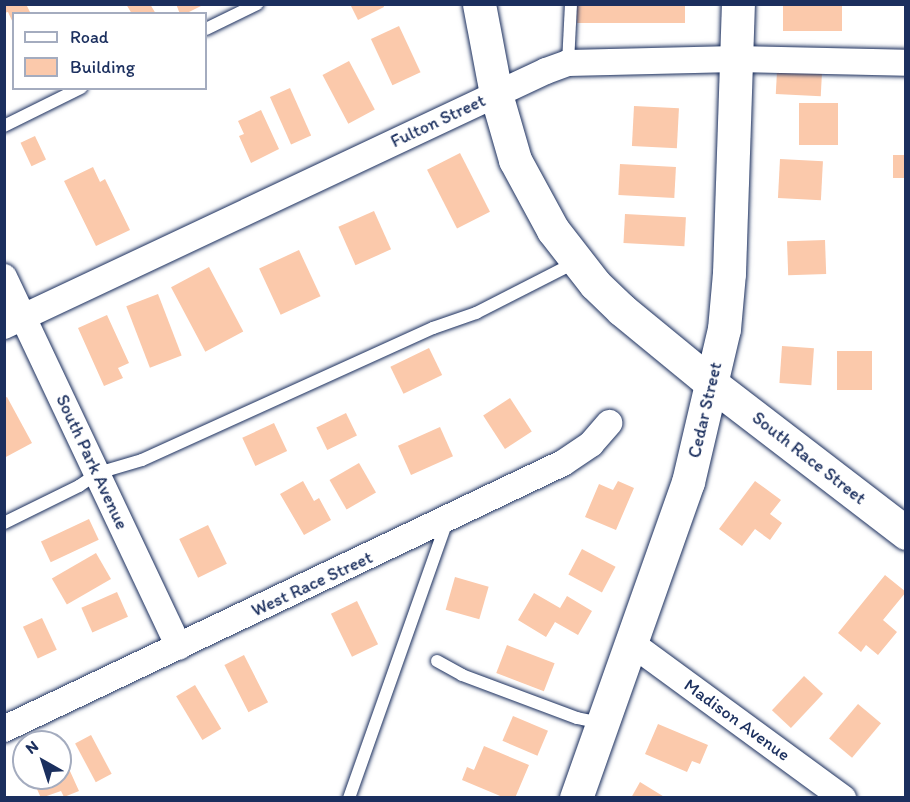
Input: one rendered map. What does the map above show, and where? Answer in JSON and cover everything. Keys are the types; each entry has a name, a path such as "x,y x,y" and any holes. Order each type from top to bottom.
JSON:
{"main road":[{"name":"South Race Street","path":"478,4 496,94 515,160 553,230 595,284 622,310 712,384 906,533"},
{"name":"Cedar Street","path":"576,798 688,482 724,329 729,273 738,4"}],"street":[{"name":"Fulton Street","path":"14,322 496,94 568,63 736,59 906,63"},
{"name":"South Park Avenue","path":"4,277 14,322 98,473 179,647"},
{"name":"West Race Street","path":"4,729 563,463 591,444 609,423"},
{"name":"Madison Avenue","path":"631,643 843,798"}],"lane":[{"path":"207,29 258,4"},
{"path":"568,63 571,4"},
{"path":"4,126 77,90"},
{"path":"4,523 79,486 98,473 142,460 433,328 476,313 577,261"},
{"path":"349,798 448,519"},
{"path":"437,661 462,675 577,718 603,723"}],"building":[{"path":"4,4 26,4 30,12 12,12 12,21 8,12 4,13"},
{"path":"126,4 150,4 155,12 131,12"},
{"path":"176,4 205,4 189,12 179,12"},
{"path":"350,4 383,4 384,7 358,20"},
{"path":"577,4 685,4 685,23 577,23"},
{"path":"783,4 842,4 842,31 783,31"},
{"path":"399,26 421,72 392,85 371,39"},
{"path":"349,61 375,110 348,124 323,75"},
{"path":"777,71 822,73 821,96 776,94"},
{"path":"290,88 311,136 291,144 270,97"},
{"path":"799,103 838,103 838,145 799,145"},
{"path":"634,106 679,108 677,148 632,146"},
{"path":"261,110 279,149 251,163 239,136 244,134 238,121"},
{"path":"35,136 46,160 31,166 20,143"},
{"path":"460,153 490,212 457,229 427,170"},
{"path":"893,155 906,155 906,178 893,178"},
{"path":"780,159 823,161 821,200 778,198"},
{"path":"620,164 676,167 674,198 618,195"},
{"path":"93,167 100,182 105,179 130,230 96,246 64,181"},
{"path":"374,211 391,249 355,265 338,227"},
{"path":"625,214 686,217 684,246 623,243"},
{"path":"825,240 826,274 788,275 787,241"},
{"path":"299,250 321,296 281,315 259,269"},
{"path":"209,267 243,331 205,352 171,287"},
{"path":"158,294 182,356 150,368 126,306"},
{"path":"107,315 129,363 118,368 123,378 104,386 78,328"},
{"path":"782,346 814,348 811,385 779,383"},
{"path":"429,348 442,375 404,394 390,367"},
{"path":"837,351 872,351 872,390 837,390"},
{"path":"7,397 32,443 4,458 4,398"},
{"path":"510,398 532,432 505,449 483,415"},
{"path":"346,413 357,435 327,450 316,427"},
{"path":"274,423 287,451 255,466 242,438"},
{"path":"440,427 453,456 411,475 398,446"},
{"path":"359,463 376,492 347,509 330,480"},
{"path":"303,481 314,501 319,498 331,520 304,535 280,494"},
{"path":"618,481 634,488 616,530 585,517 599,484 613,490"},
{"path":"755,481 781,500 770,514 782,523 770,540 755,529 742,546 719,529"},
{"path":"89,519 99,540 51,562 41,541"},
{"path":"208,525 227,564 198,578 179,539"},
{"path":"582,549 616,567 602,592 568,575"},
{"path":"96,553 111,579 67,604 52,578"},
{"path":"885,575 906,592 883,620 897,632 878,655 866,645 861,652 838,633"},
{"path":"455,577 489,587 479,619 446,610"},
{"path":"117,592 128,617 92,633 81,608"},
{"path":"534,593 560,608 567,596 592,611 578,635 555,622 546,637 518,620"},
{"path":"357,601 378,644 352,657 331,614"},
{"path":"42,618 57,650 38,659 23,627"},
{"path":"507,645 555,663 544,691 496,673"},
{"path":"244,655 268,702 248,712 224,665"},
{"path":"804,676 823,694 791,728 772,710"},
{"path":"195,685 221,729 202,740 176,696"},
{"path":"858,704 881,723 852,758 829,738"},
{"path":"513,716 548,731 537,756 502,741"},
{"path":"658,724 708,745 700,764 692,761 687,772 645,754"},
{"path":"91,735 112,774 96,782 75,743"},
{"path":"484,746 529,765 515,798 505,798 462,780 467,767 474,770"},
{"path":"72,776 79,791 64,797 61,791 41,798 37,790 72,790"},
{"path":"640,782 666,798 631,798"}]}
